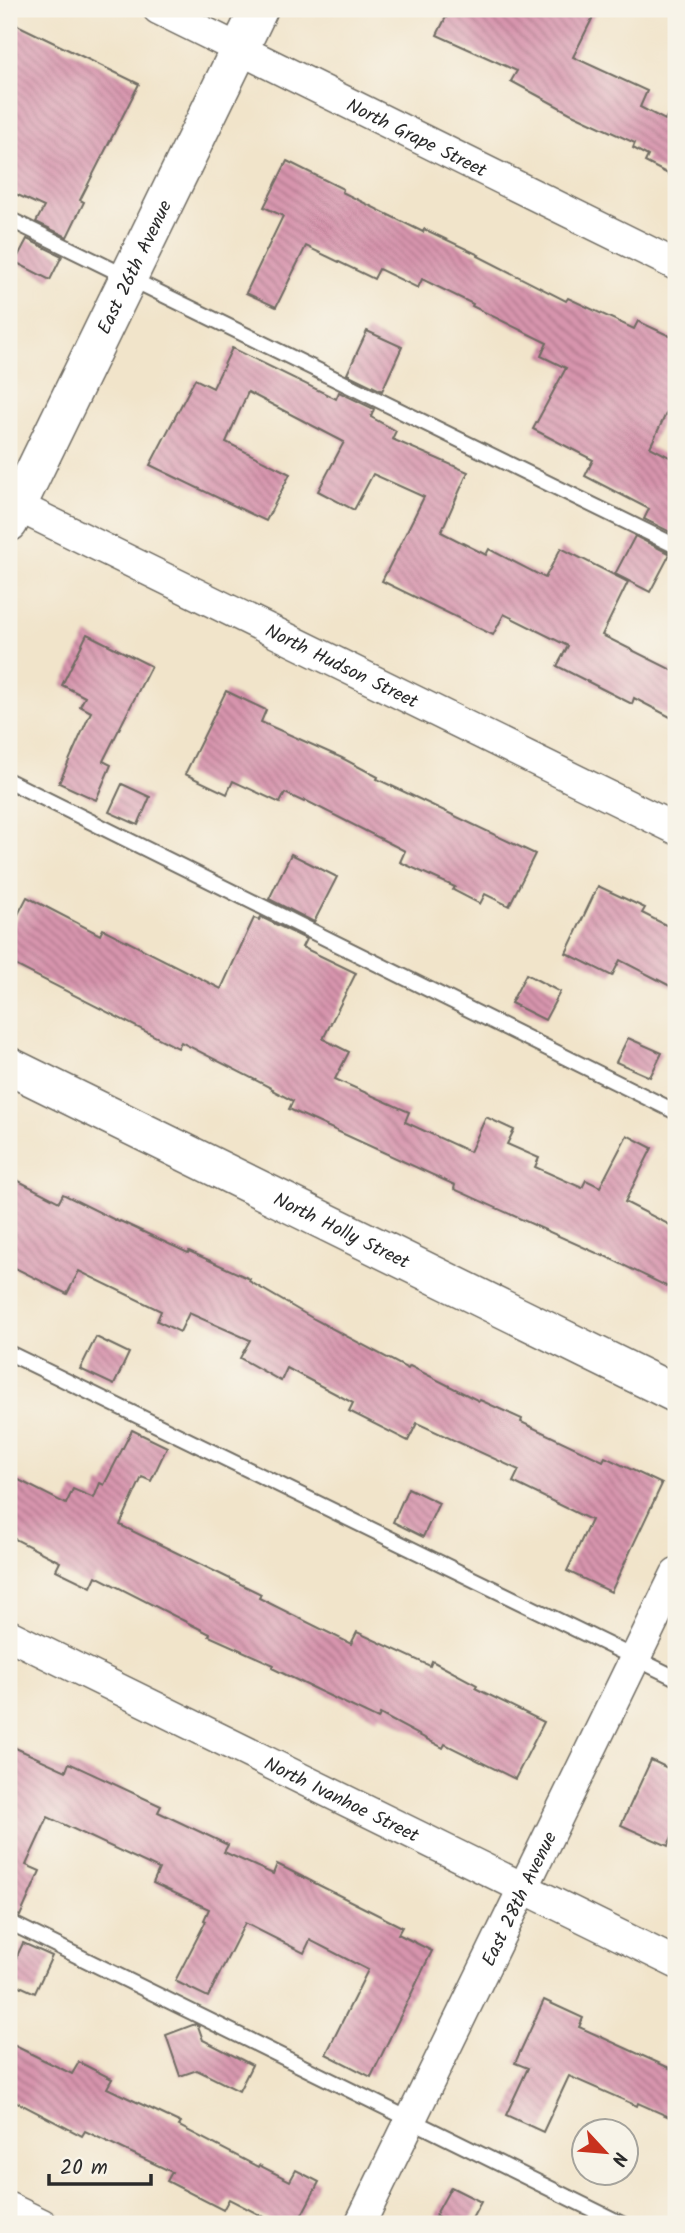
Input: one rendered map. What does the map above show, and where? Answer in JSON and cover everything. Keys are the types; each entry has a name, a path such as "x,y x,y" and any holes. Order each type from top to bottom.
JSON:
{"street":[{"name":"North Grape Street","path":"158,9 676,265"},
{"name":"East 26th Avenue","path":"11,510 259,9"},
{"name":"North Hudson Street","path":"11,510 676,829"},
{"name":"North Holly Street","path":"9,1066 676,1394"},
{"name":"East 28th Avenue","path":"360,2224 676,1574"},
{"name":"North Ivanhoe Street","path":"9,1635 676,1963"},
{"path":"9,2208 42,2224"}],"lane":[{"path":"9,219 676,546"},
{"path":"9,781 676,1112"},
{"path":"9,1353 676,1678"},
{"path":"9,1922 622,2224"}],"building":[{"path":"450,9 597,9 573,57 647,91 640,107 665,120 676,98 676,178 645,162 648,156 633,148 635,143 570,113 511,81 517,71 437,35"},
{"path":"9,21 139,84 80,200 84,202 67,237 36,222 44,207 9,191"},
{"path":"287,161 343,189 342,192 423,232 424,229 479,255 566,301 568,298 634,329 638,321 676,339 676,393 650,447 675,460 676,458 676,535 644,519 649,509 585,476 593,460 533,429 566,368 541,356 547,343 422,279 418,288 379,269 374,279 306,246 276,307 246,293 283,216 264,207"},
{"path":"27,239 62,256 50,280 15,262"},
{"path":"367,331 402,347 382,391 347,374"},
{"path":"232,348 336,399 339,392 374,409 371,417 396,431 392,439 468,472 441,532 486,555 489,549 545,578 561,548 628,582 602,635 676,672 676,720 634,698 632,704 557,666 568,646 504,614 493,635 382,581 424,497 373,474 354,510 318,491 344,442 248,392 226,442 290,474 266,521 150,465 195,379 213,388"},
{"path":"635,536 670,554 650,592 615,574"},
{"path":"87,634 151,666 103,761 111,765 96,800 59,783 91,712 80,706 85,697 62,685"},
{"path":"226,691 266,710 261,722 342,758 378,777 377,779 535,854 509,906 485,894 480,904 453,890 455,887 400,862 405,851 305,800 304,802 285,793 280,803 233,781 227,794 185,774"},
{"path":"122,784 150,797 138,825 109,812"},
{"path":"291,854 337,877 314,922 269,899"},
{"path":"598,886 645,908 642,913 676,930 676,989 620,960 612,976 566,953"},
{"path":"27,897 100,935 103,929 221,989 254,918 259,920 261,917 306,939 302,947 356,973 323,1039 349,1052 335,1079 409,1112 405,1122 470,1152 486,1117 514,1130 507,1144 539,1158 535,1167 582,1188 586,1180 600,1187 627,1135 652,1148 625,1202 676,1228 676,1291 603,1255 454,1189 455,1185 289,1109 293,1101 273,1089 181,1042 178,1048 9,962 9,932"},
{"path":"526,974 560,992 545,1020 511,1003"},
{"path":"628,1038 662,1053 650,1077 616,1062"},
{"path":"9,1176 59,1202 63,1194 119,1222 250,1279 249,1281 314,1319 408,1369 410,1366 603,1461 605,1457 662,1484 611,1592 567,1571 591,1520 513,1482 519,1470 417,1423 408,1441 349,1411 353,1403 287,1368 281,1381 240,1358 250,1340 189,1313 180,1332 157,1321 161,1311 79,1271 67,1294 9,1265"},
{"path":"96,1337 129,1353 114,1385 80,1369"},
{"path":"132,1430 167,1447 151,1481 142,1477 120,1525 261,1594 259,1598 351,1644 357,1632 430,1666 432,1661 477,1685 475,1688 544,1722 515,1779 445,1744 443,1748 380,1714 378,1719 311,1687 272,1668 274,1665 209,1636 210,1634 96,1576 91,1587 56,1570 60,1562 9,1536 9,1475 66,1504 73,1489 94,1498 100,1483 104,1485"},
{"path":"408,1488 439,1503 423,1537 393,1522"},
{"path":"9,1745 66,1771 69,1763 161,1806 158,1812 228,1845 224,1852 273,1874 277,1864 402,1927 398,1934 432,1951 371,2077 326,2054 368,1970 310,1940 304,1953 245,1923 208,1997 175,1981 206,1921 204,1920 209,1909 153,1883 159,1869 48,1817 26,1865 40,1871 20,1916 9,1912"},
{"path":"651,1760 676,1772 676,1827 668,1846 621,1825"},
{"path":"23,1943 52,1956 35,1993 9,1981 9,1973"},
{"path":"544,2000 583,2018 579,2027 676,2071 676,2120 569,2076 543,2132 506,2115 528,2068 515,2063"},
{"path":"195,2024 203,2040 252,2065 239,2091 197,2070 180,2076 166,2035"},
{"path":"9,2043 72,2074 79,2062 112,2079 107,2088 181,2123 179,2126 258,2167 259,2165 290,2181 296,2170 319,2182 297,2224 277,2224 229,2199 223,2210 167,2181 172,2172 85,2131 82,2136 9,2098"},
{"path":"451,2187 481,2202 469,2224 450,2224 435,2216"}]}
